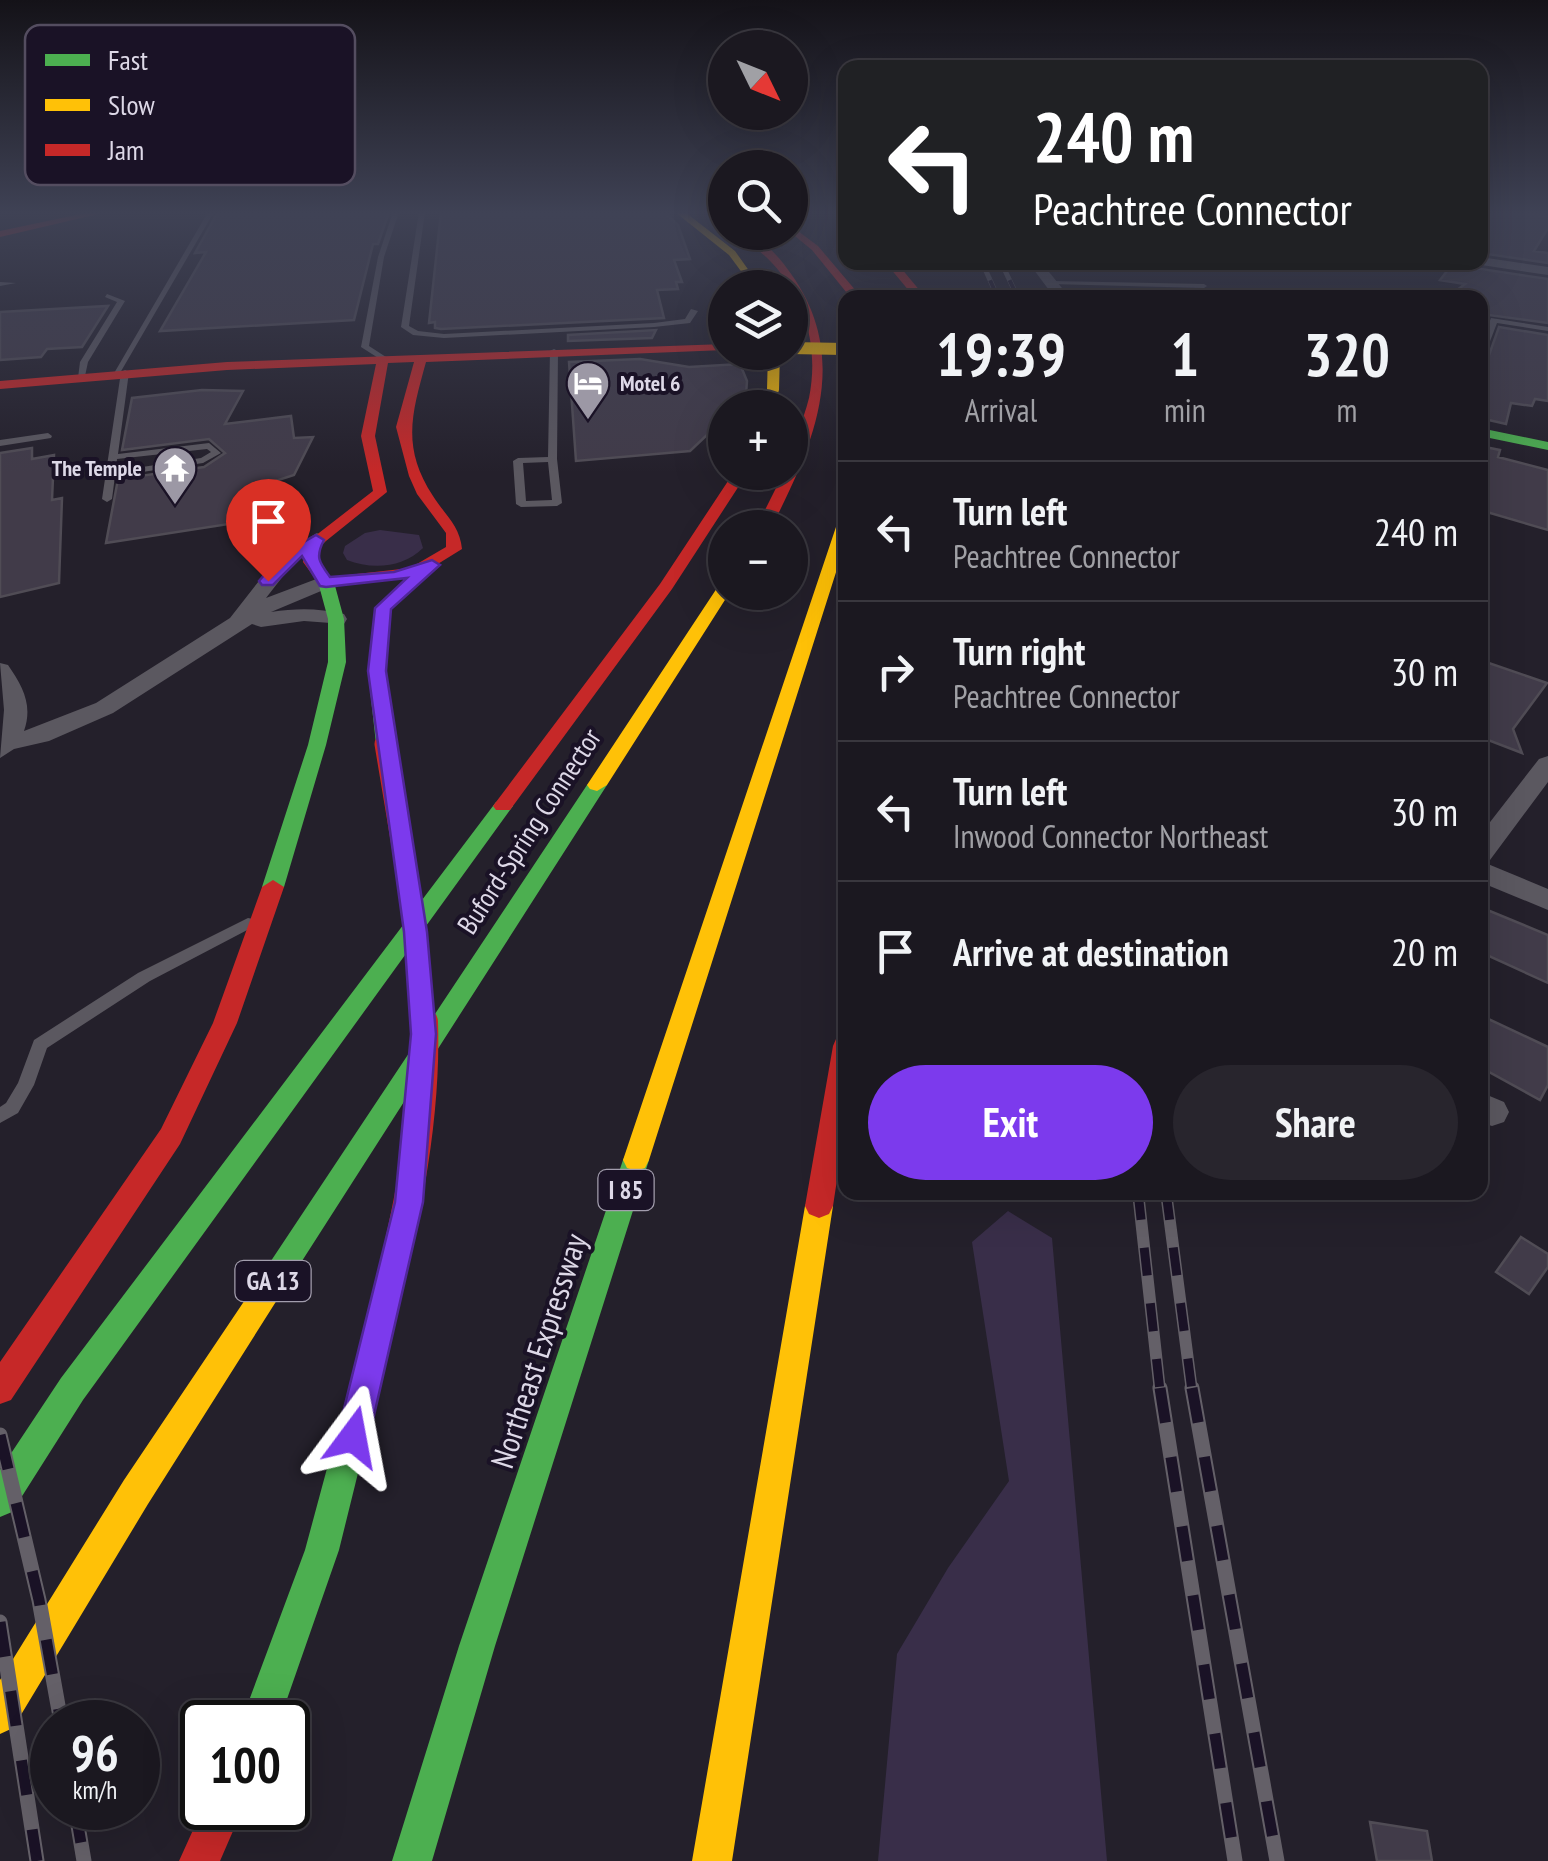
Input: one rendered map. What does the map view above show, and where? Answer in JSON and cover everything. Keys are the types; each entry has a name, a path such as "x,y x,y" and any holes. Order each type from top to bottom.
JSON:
{"main road":[{"path":"772,510 808,441 819,393 815,324 802,299"},
{"path":"0,385 121,372 420,358 560,343 624,355 708,348"},
{"path":"808,348 838,349"},
{"path":"270,1700 338,1502 409,1202 424,1034 416,932 377,671 383,608 454,549 456,540 424,494 402,427 420,358"},
{"path":"0,1389 171,1136 225,1023 265,914 337,662 336,620 326,582 310,562 309,554 323,536 380,492 368,436 383,359"},
{"path":"1488,434 1548,446"},
{"name":"Buford-Spring Connector","path":"0,1500 72,1389 666,586 729,490"},
{"path":"323,536 379,518"},
{"path":"416,518 448,526"},
{"name":"Northeast Expressway","path":"412,1861 476,1646 838,542"},
{"path":"326,582 396,577 432,565"},
{"name":"Buford-Spring Connector","path":"0,1715 136,1492 711,610"},
{"path":"712,1861 838,1089"},
{"path":"199,1861 212,1830"}],"street":[{"path":"214,642 287,558 323,536"},
{"path":"3,747 37,738 139,688 272,604 326,582"},
{"path":"214,642 272,616 304,614 336,620"},
{"path":"0,670 15,689 18,715 3,747"},
{"path":"1488,843 1548,764"},
{"path":"1488,874 1548,900"}],"lane":[{"path":"81,376 84,362 122,301 116,299"},
{"path":"106,499 121,372 162,299"},
{"path":"374,299 365,347 383,359"},
{"path":"409,299 405,326 416,333 560,343 687,322 694,311"},
{"path":"1488,336 1494,320 1548,329"},
{"path":"552,458 518,461 521,504 557,502 552,458 560,343"},
{"path":"0,443 48,436"},
{"path":"111,474 203,460 217,453 209,446 113,457"},
{"path":"0,1116 12,1108 26,1085 40,1044 144,976 265,914"}],"shaded area":[{"path":"380,530 419,535 423,548 406,560 387,565 347,560 345,546 365,533"},
{"path":"1008,1211 1052,1238 1107,1861 878,1861 897,1654 948,1568 1009,1481 972,1242"}],"building":[{"path":"179,299 359,299 354,320 160,331"},
{"path":"432,299 659,299 664,318 441,329 435,328 435,322 429,323"},
{"path":"1488,299 1548,299 1548,323 1489,315"},
{"path":"108,306 82,347 47,349 41,357 0,360 0,312"},
{"path":"1499,327 1548,335 1548,401 1535,399 1532,406 1511,403 1506,424 1488,420 1488,358"},
{"path":"656,330 652,338 568,341 568,335"},
{"path":"640,359 689,367 708,366 708,370 742,370 746,390 708,390 708,434 690,451 576,461 569,362"},
{"path":"202,390 243,391 225,424 291,416 294,438 313,437 294,475 269,483 274,505 253,508 255,520 106,543 118,479 204,467 225,453 209,439 122,450 132,398"},
{"path":"32,448 32,459 54,455 52,500 62,498 59,583 0,597 0,453"},
{"path":"1488,448 1500,450 1498,457 1548,470 1548,530 1488,512"},
{"path":"1488,663 1547,683 1513,729 1522,753 1488,740"},
{"path":"1488,910 1548,935 1548,983 1488,956"},
{"path":"1488,1019 1548,1047 1548,1085 1540,1100 1488,1071"},
{"path":"1521,1237 1548,1254 1548,1267 1529,1294 1496,1272"},
{"path":"1370,1822 1427,1831 1432,1861 1377,1861"}],"railway":[{"path":"1139,1200 1160,1391"},
{"path":"1167,1200 1192,1391"},
{"path":"1160,1388 1235,1861"},
{"path":"1192,1388 1277,1861"},
{"path":"0,1435 39,1600 57,1700"},
{"path":"0,1622 37,1861"},
{"path":"79,1830 84,1861"}],"traffic: fast":[{"path":"1488,434 1548,446"},
{"path":"385,744 377,671 383,608 432,565"},
{"path":"273,887 317,745 337,662 336,619 326,582"},
{"path":"267,1291 597,785"},
{"path":"0,1500 72,1389 503,806"},
{"path":"412,1861 477,1646 636,1160"},
{"path":"268,1700 322,1550 368,1372"}],"traffic: slow":[{"path":"808,348 838,349"},
{"path":"773,390 774,370"},
{"path":"636,1160 838,542"},
{"path":"597,785 711,610"},
{"path":"712,1861 819,1206"},
{"path":"0,1715 136,1492 267,1291"}],"traffic: jam":[{"path":"773,510 808,429 816,394 818,359 814,325 803,299"},
{"path":"0,385 227,366 708,348"},
{"path":"383,359 368,436 380,492 314,543 311,562 326,582 414,572 454,549 453,533 424,494 416,476 402,427 421,357"},
{"path":"503,806 666,586 729,490"},
{"path":"368,1372 414,1161 423,1075 420,959 385,744"},
{"path":"0,1389 171,1136 225,1023 273,887"},
{"path":"819,1206 838,1089"},
{"path":"199,1861 213,1830"}],"place":[{"name":"Motel 6","path":"588,421"},
{"name":"The Temple","path":"175,506"}],"route":[{"path":"268,581 287,558 316,540 309,554 310,562 326,582 396,577 432,565 383,608 377,671 416,932 424,1034 409,1202 353,1437"}]}
